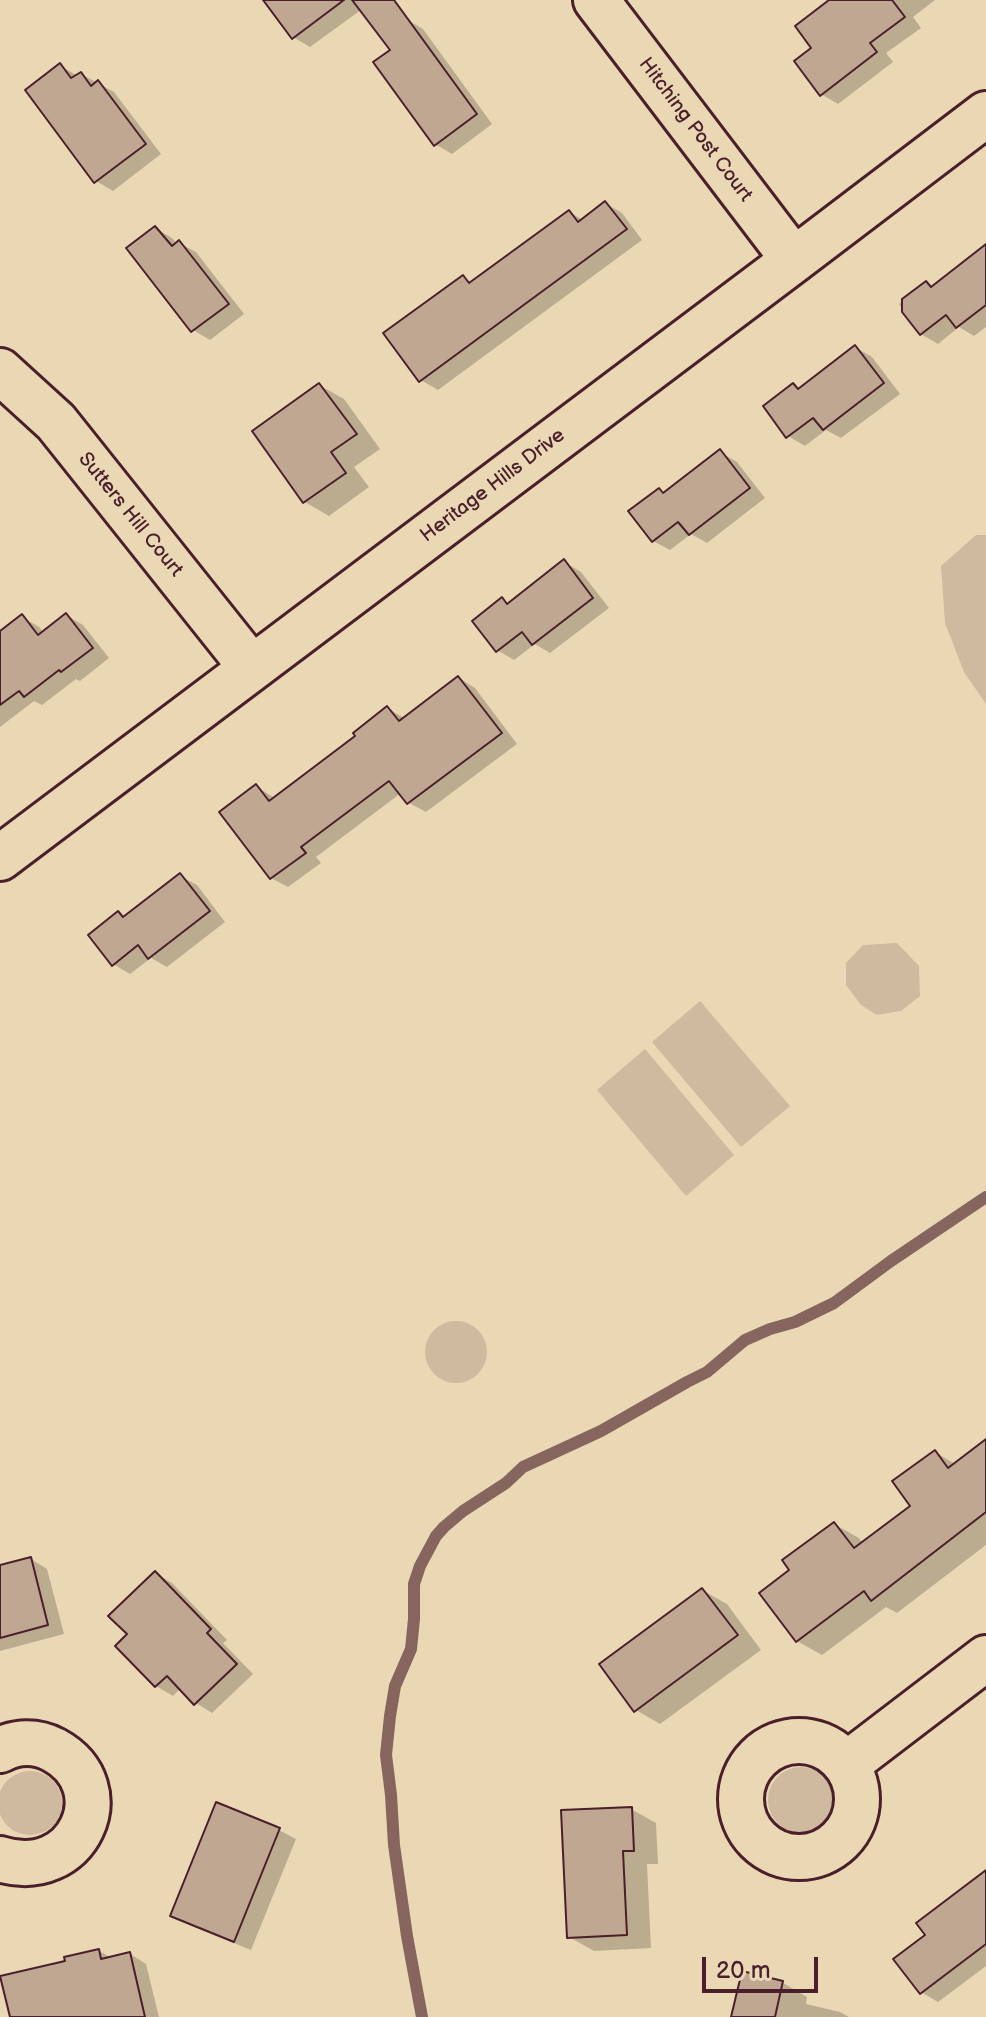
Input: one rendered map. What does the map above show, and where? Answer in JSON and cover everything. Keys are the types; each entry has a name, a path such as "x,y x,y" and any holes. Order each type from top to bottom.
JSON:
{"street":[{"name":"Hitching Post Court","path":"596,0 794,260"},
{"name":"Heritage Hills Drive","path":"0,858 986,114"},
{"name":"Sutters Hill Court","path":"0,371 56,422 252,668"},
{"path":"846,1765 986,1658"},
{"path":"0,1750 8,1745 27,1742 46,1746 63,1755 77,1769 85,1786 87,1805 84,1824 74,1841 60,1854 42,1862 21,1864 0,1859"}],"shaded area":[{"path":"976,535 986,535 986,704 964,672 945,623 941,566"},
{"path":"897,943 919,966 920,996 901,1011 877,1015 861,1005 846,985 846,963 863,945"},
{"path":"700,1001 790,1106 741,1147 652,1042"},
{"path":"645,1049 734,1155 686,1196 597,1090"},
{"path":"450,1321 462,1321 478,1330 485,1340 485,1364 478,1374 462,1383 450,1383 430,1369 425,1358 425,1346 439,1326"},
{"path":"801,1767 824,1777 834,1800 824,1823 801,1833 778,1823 768,1800 778,1777"},
{"path":"24,1771 36,1771 53,1780 60,1791 60,1815 53,1826 36,1835 24,1835 12,1830 3,1821 -2,1809 -2,1797 3,1785 12,1776"}],"building":[{"path":"263,0 344,0 292,39"},
{"path":"352,0 394,0 477,114 434,146 373,62 390,50"},
{"path":"829,0 892,0 905,17 870,43 877,52 820,96 794,61 811,48 795,26"},
{"path":"60,63 71,78 81,72 91,86 98,80 146,144 94,183 25,90"},
{"path":"605,201 627,229 419,382 383,333 463,275 469,283 569,210 578,222"},
{"path":"155,226 172,246 179,240 229,304 191,332 126,248"},
{"path":"986,244 986,305 956,328 946,315 920,335 902,312 902,299 926,281 931,287"},
{"path":"855,345 884,383 823,430 813,418 786,438 763,406 793,383 798,389"},
{"path":"319,383 357,434 331,452 346,473 303,503 252,431"},
{"path":"720,449 750,488 689,535 678,522 652,542 628,511 659,488 663,493"},
{"path":"564,559 593,598 532,645 522,632 496,652 472,621 502,597 507,604"},
{"path":"66,613 93,648 24,697 19,691 0,705 0,631 22,614 38,635"},
{"path":"458,676 502,733 407,804 389,781 301,847 306,853 270,879 219,812 256,784 269,801 355,736 353,733 387,706 399,721"},
{"path":"180,873 210,911 148,959 138,945 112,966 88,935 118,911 123,917"},
{"path":"986,1439 986,1512 871,1601 864,1591 796,1642 759,1593 789,1570 782,1560 834,1522 854,1548 910,1506 892,1481 935,1450 948,1468"},
{"path":"31,1557 48,1625 0,1638 0,1565"},
{"path":"155,1571 211,1629 207,1633 237,1664 194,1705 167,1676 155,1687 115,1646 127,1634 108,1616"},
{"path":"702,1588 738,1635 634,1712 599,1664"},
{"path":"216,1802 280,1828 234,1942 170,1916"},
{"path":"632,1807 634,1851 623,1851 627,1935 567,1938 561,1810"},
{"path":"986,1870 986,1944 920,1994 893,1959 925,1935 916,1923"},
{"path":"99,1949 101,1959 130,1952 145,2017 10,2017 0,1976 65,1961 64,1957"},
{"path":"742,1971 783,1981 775,2017 731,2017"}],"waterway":[{"path":"422,2017 394,1845 386,1755 395,1686 411,1649 414,1584 436,1536 463,1511 506,1483 523,1467 601,1431 707,1372 745,1340 795,1322 834,1303 986,1197"}]}
